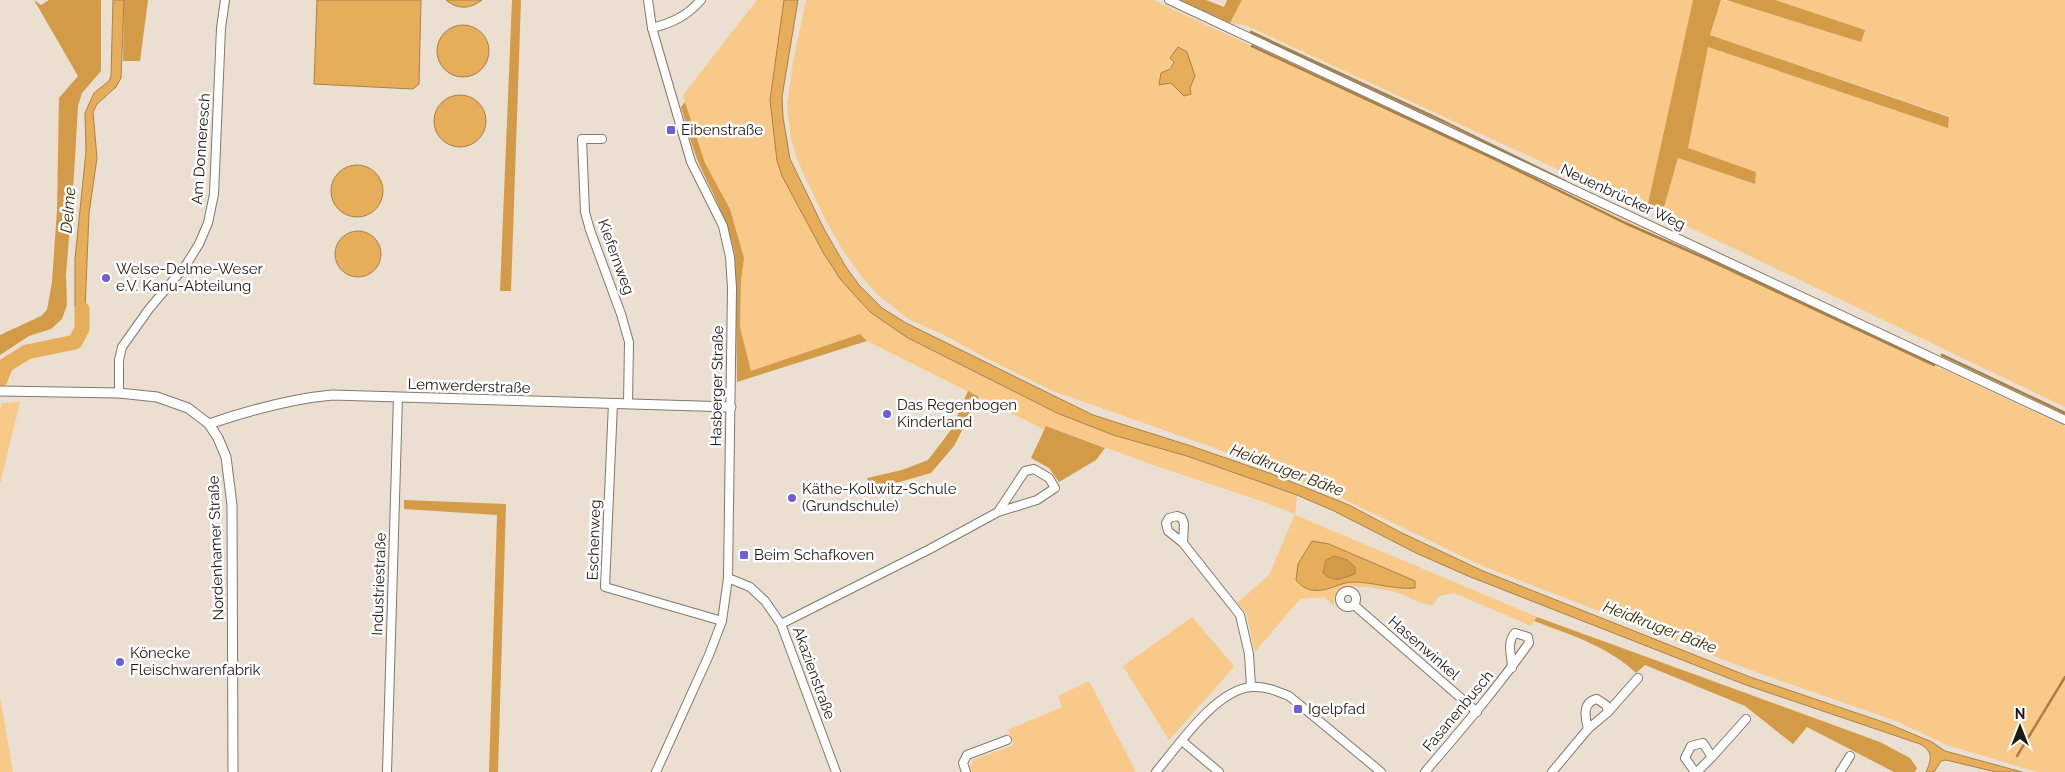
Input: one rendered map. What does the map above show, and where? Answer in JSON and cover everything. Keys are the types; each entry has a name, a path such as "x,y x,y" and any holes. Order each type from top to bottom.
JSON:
{"street":[{"name":"Am Donneresch","path":"119,392 119,360 122,347 149,309 186,265 199,244 208,223 214,194 221,28 225,0"},
{"name":"Hasberger Straße","path":"648,0 652,28 691,162 720,218 728,246 732,288 728,578 722,621 709,655 656,772"},
{"path":"652,28 670,24 681,18 701,0"},
{"name":"Neuenbrücker Weg","path":"1169,0 2065,420"},
{"name":"Kiefernweg","path":"602,139 582,139 584,198 590,230 622,314 629,342 628,404"},
{"name":"Nordenhamer Straße","path":"0,391 119,392 157,397 188,408 209,424 224,451 232,505 233,772"},
{"name":"Lemwerderstraße","path":"209,424 249,410 305,397 332,395 731,407"},
{"name":"Industriestraße","path":"387,772 398,397"},
{"name":"Eschenweg","path":"613,404 605,587 722,621"},
{"path":"782,624 928,550 998,512 1037,500 1055,488 1049,478 1034,469 1024,470 998,512"},
{"path":"1183,543 1240,616 1245,629 1250,654 1251,687"},
{"name":"Akazienstraße","path":"728,578 750,587 765,601 782,624 836,772"},
{"name":"Hasenwinkel","path":"1354,605 1477,712"},
{"name":"Fasanenbusch","path":"1425,772 1512,668"},
{"path":"1552,772 1588,729 1608,712 1638,678"},
{"path":"1156,772 1209,710 1224,697 1240,689 1251,687 1274,690 1289,696 1381,772"},
{"path":"1588,729 1585,716 1586,707 1592,700 1597,699 1606,705 1608,712"},
{"path":"1712,757 1704,743 1691,746 1685,758 1696,772 1712,757 1746,719"},
{"path":"966,772 963,763 966,755 1007,740"},
{"path":"1182,742 1219,772"},
{"path":"1840,772 1850,756"}],"shaded area":[{"path":"34,0 41,5 49,0 101,0 101,71 82,93 78,106 66,275 67,305 62,319 51,329 29,336 0,355 0,335 41,316 47,310 52,282 57,210 59,98 78,76"},
{"path":"113,0 124,0 121,78 116,87 97,104 93,112 97,158 89,213 85,310 82,329 75,307 75,259 86,151 85,113 94,93 109,81 111,76"},
{"path":"124,0 148,0 140,61 123,61"},
{"path":"317,0 421,0 419,84 413,89 314,84"},
{"path":"446,0 482,0 468,7 460,7"},
{"path":"512,0 521,0 511,291 500,291"},
{"path":"757,0 784,0 770,100 774,142 782,176 824,254 841,280 870,312 908,338 1057,413 1113,435 1187,456 1297,495 1295,515 1537,617 1531,626 1454,593 1439,596 1433,605 1428,605 1392,591 1350,586 1339,590 1336,594 1334,606 1324,597 1300,599 1255,652 1246,613 1237,603 1269,575 1295,514 1047,426 1045,430 867,341 860,334 751,372 740,327 741,281 744,258 730,209 705,163 683,95"},
{"path":"784,0 798,0 782,97 783,117 790,159 824,229 846,267 859,285 882,308 906,323 1093,415 1272,474 1349,505 1402,533 1483,571 1750,677 1889,724 1932,742 1945,751 2022,772 1996,772 1946,760 1941,761 1934,772 1926,772 1930,756 1927,750 1920,744 1746,685 1468,576 1297,495 1187,456 1113,435 1057,413 908,338 870,312 841,280 824,254 782,176 777,161 770,100"},
{"path":"806,0 1153,0 2065,426 2065,772 2037,772 1947,745 1896,721 1750,670 1478,564 1333,494 1212,447 1053,391 942,334 910,320 878,295 861,276 842,249 825,219 798,162 791,139 787,106 793,62","holes":["1178,47 1187,52 1193,79 1184,96 1161,73 1171,65"]},
{"path":"1180,0 1206,0 1224,7 1227,0 1242,0 1230,23"},
{"path":"1242,0 1693,0 1647,208 1637,206 1245,25 1230,23"},
{"path":"1693,0 1721,0 1710,35 1949,117 1948,128 1708,47 1688,148 1756,172 1755,184 1678,158 1662,214 1647,208"},
{"path":"1721,0 1865,30 1775,0 2065,0 2065,407 1662,214 1678,158 1755,184 1756,172 1687,148 1708,47 1948,127 1949,116 1710,35"},
{"path":"1726,0 1775,0 1865,30 1861,42"},
{"path":"458,25 468,25 478,29 485,36 489,51 485,66 478,73 468,77 458,77 448,73 441,66 437,56 437,46 441,36 448,29"},
{"path":"1178,47 1187,52 1195,76 1190,88 1191,94 1184,96 1171,83 1159,85 1161,73 1170,69 1174,62 1170,58"},
{"path":"455,95 465,95 475,99 482,106 486,121 482,136 475,143 465,147 455,147 445,143 438,136 434,126 434,116 438,106 445,99"},
{"path":"685,102 705,163 730,209 744,258 741,281 740,327 751,371 860,334 867,341 737,382 735,256 725,221 692,144 681,107"},
{"path":"352,165 362,165 372,169 379,176 383,191 379,206 372,213 362,217 352,217 342,213 335,206 331,196 331,186 335,176 342,169"},
{"path":"353,231 363,231 377,241 381,254 377,267 371,273 363,277 353,277 339,267 335,259 335,249 345,235"},
{"path":"968,391 979,397 954,446 931,473 871,490 867,478 902,470 928,460 951,430"},
{"path":"20,402 0,484 0,410 2,403"},
{"path":"1046,426 1105,448 1096,460 1059,482 1049,468 1031,458"},
{"path":"404,500 506,504 498,772 489,772 497,515 404,509"},
{"path":"1312,541 1329,544 1415,581 1415,588 1399,588 1353,582 1317,591 1303,586 1296,580 1298,564","holes":["1334,556 1347,560 1355,567 1355,574 1342,579 1334,579 1323,573 1326,560"]},
{"path":"1334,556 1347,560 1355,567 1355,574 1342,579 1335,579 1323,573 1326,560"},
{"path":"1192,617 1233,665 1233,668 1169,740 1123,666"},
{"path":"1537,617 1880,742 1910,758 1917,768 1915,772 1894,772 1807,727 1793,744 1745,706 1645,665 1636,673 1601,648 1534,621"},
{"path":"1089,681 1136,772 971,772 970,768 973,760 1014,745 1008,730 1062,707 1058,696"},
{"path":"0,696 13,772 0,772"}],"waterway":[{"path":"1251,32 1445,122 1565,181"},
{"path":"1252,46 1497,160 1625,223 1707,259 1934,365"},
{"name":"Delme","path":"0,380 6,365 27,352 75,342 82,329 82,309"},
{"path":"1942,355 2065,413"},
{"path":"2017,756 2065,677"}],"place":[{"name":"Eibenstraße","path":"671,130"},
{"name":"Welse-Delme-Weser e.V. Kanu-Abteilung","path":"106,278"},
{"name":"Das Regenbogen Kinderland","path":"887,414"},
{"name":"Käthe-Kollwitz-Schule (Grundschule)","path":"792,498"},
{"name":"Beim Schafkoven","path":"744,555"},
{"name":"Könecke Fleischwarenfabrik","path":"120,662"},
{"name":"Igelpfad","path":"1298,709"}],"water label":[{"name":"Heidkruger Bäke","path":"1287,470"},
{"name":"Heidkruger Bäke","path":"1660,627"}]}
